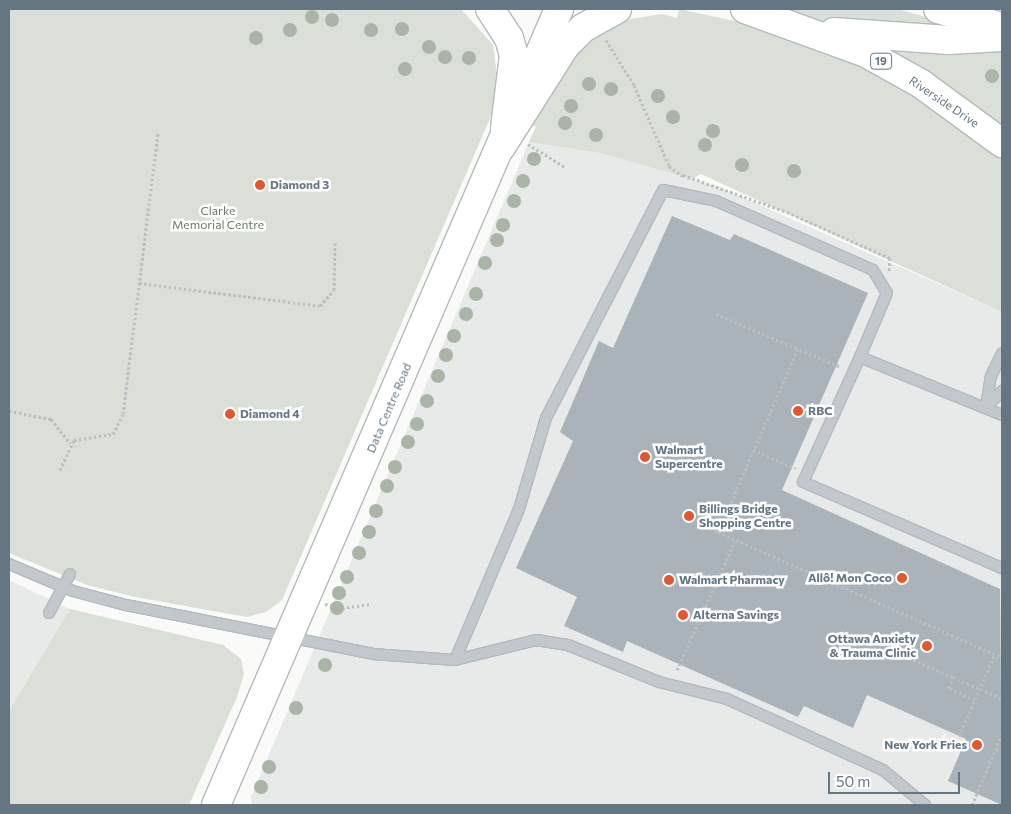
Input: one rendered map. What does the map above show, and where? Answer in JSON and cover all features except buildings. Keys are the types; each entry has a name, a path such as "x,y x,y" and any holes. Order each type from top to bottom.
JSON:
{"main road":[{"path":"490,9 509,38 514,56 513,90 504,140"},
{"name":"Data Centre Road","path":"216,805 290,640 559,9"},
{"path":"504,140 565,46 594,21 617,9"},
{"name":"Riverside Drive","path":"745,9 812,30 920,83 1002,143"},
{"path":"938,9 1002,27"},
{"path":"812,30 949,40 1002,37"}],"lane":[{"path":"455,660 519,509 543,426 590,326 626,268 663,190 716,202 873,270 887,293 803,482 1002,568"},
{"path":"986,407 992,376 1002,353"},
{"path":"860,357 1002,415"},
{"path":"986,407 1002,391"},
{"path":"9,564 63,587 126,605 290,640 373,654 455,660 536,640 568,645 659,682 727,699 883,770 925,805"},
{"path":"49,613 70,574"}],"path":[{"path":"604,37 634,85 669,166 683,175 679,194"},
{"path":"70,443 113,434 120,422 158,132"},
{"path":"504,140 566,167"},
{"path":"139,283 320,306 334,290 335,243"},
{"path":"716,314 839,366"},
{"path":"718,532 798,350"},
{"path":"9,412 51,419 70,443"},
{"path":"60,470 70,443"},
{"path":"753,450 795,468"},
{"path":"710,529 1002,657"},
{"path":"677,670 735,541"},
{"path":"324,604 342,608 372,604"},
{"path":"959,736 995,654"},
{"path":"909,658 1002,699"},
{"path":"953,677 949,688 975,700"},
{"path":"972,805 1002,734"},
{"path":"996,750 1002,753"}],"shaded area":[{"name":"Billings Bridge Shopping Centre","path":"529,142 600,153 717,186 1002,312 1002,805 252,805 251,797"},
{"path":"9,580 70,609 9,711"}],"green space":[{"name":"Clarke Memorial Centre","path":"9,9 461,9 493,45 499,90 491,116 282,600 266,612 247,617 135,597 87,585 9,553"},
{"path":"679,9 771,29 853,61 898,84 1002,158 1002,312 701,174 692,179 600,153 529,142 536,127 531,124 575,45 631,19 662,14 677,18"},
{"path":"782,9 897,9 1002,38 1002,130"},
{"path":"70,609 223,645 241,659 244,674 237,697 189,805 9,805 9,711"}],"place":[{"name":"Diamond 3","path":"260,185"},
{"name":"RBC","path":"798,411"},
{"name":"Diamond 4","path":"230,414"},
{"name":"Walmart Supercentre","path":"645,457"},
{"name":"Billings Bridge Shopping Centre","path":"689,516"},
{"name":"Allô! Mon Coco","path":"902,578"},
{"name":"Walmart Pharmacy","path":"669,580"},
{"name":"Alterna Savings","path":"683,615"},
{"name":"Ottawa Anxiety & Trauma Clinic","path":"927,646"},
{"name":"New York Fries","path":"977,745"}]}
